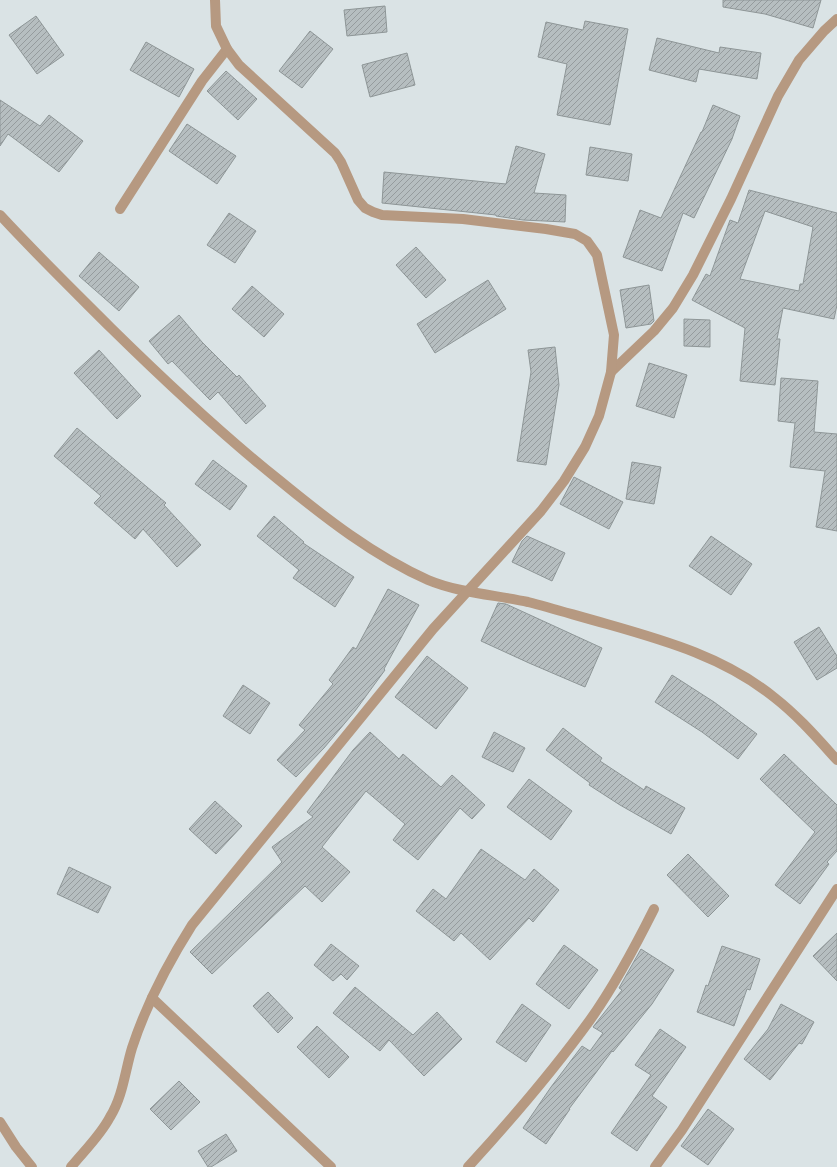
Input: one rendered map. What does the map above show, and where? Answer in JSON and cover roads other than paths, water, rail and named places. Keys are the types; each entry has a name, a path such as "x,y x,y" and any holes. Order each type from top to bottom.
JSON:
{"street":[{"path":"70,1167 98,1136 111,1116 120,1096 132,1048 152,998 174,954 192,925 428,634 541,511 564,481 585,447 599,416 611,372 614,335 597,255 587,241 575,234 546,229 463,219 382,214 364,208 358,200 341,162 335,153 240,65 227,49 216,26 215,0"},
{"path":"611,372 654,331 672,308 700,261 731,199 778,96 799,60 824,31 837,19"},
{"path":"120,209 202,80 227,49"},
{"path":"0,215 60,277 182,396 235,445 313,508 349,534 429,580 467,591 526,602 679,645 707,657 742,674 775,697 796,716 837,760"},
{"path":"655,1167 682,1130 837,889"},
{"path":"468,1167 557,1064 591,1018 635,948 654,909"},
{"path":"152,998 331,1167"},
{"path":"0,1122 16,1147 32,1167"}]}
